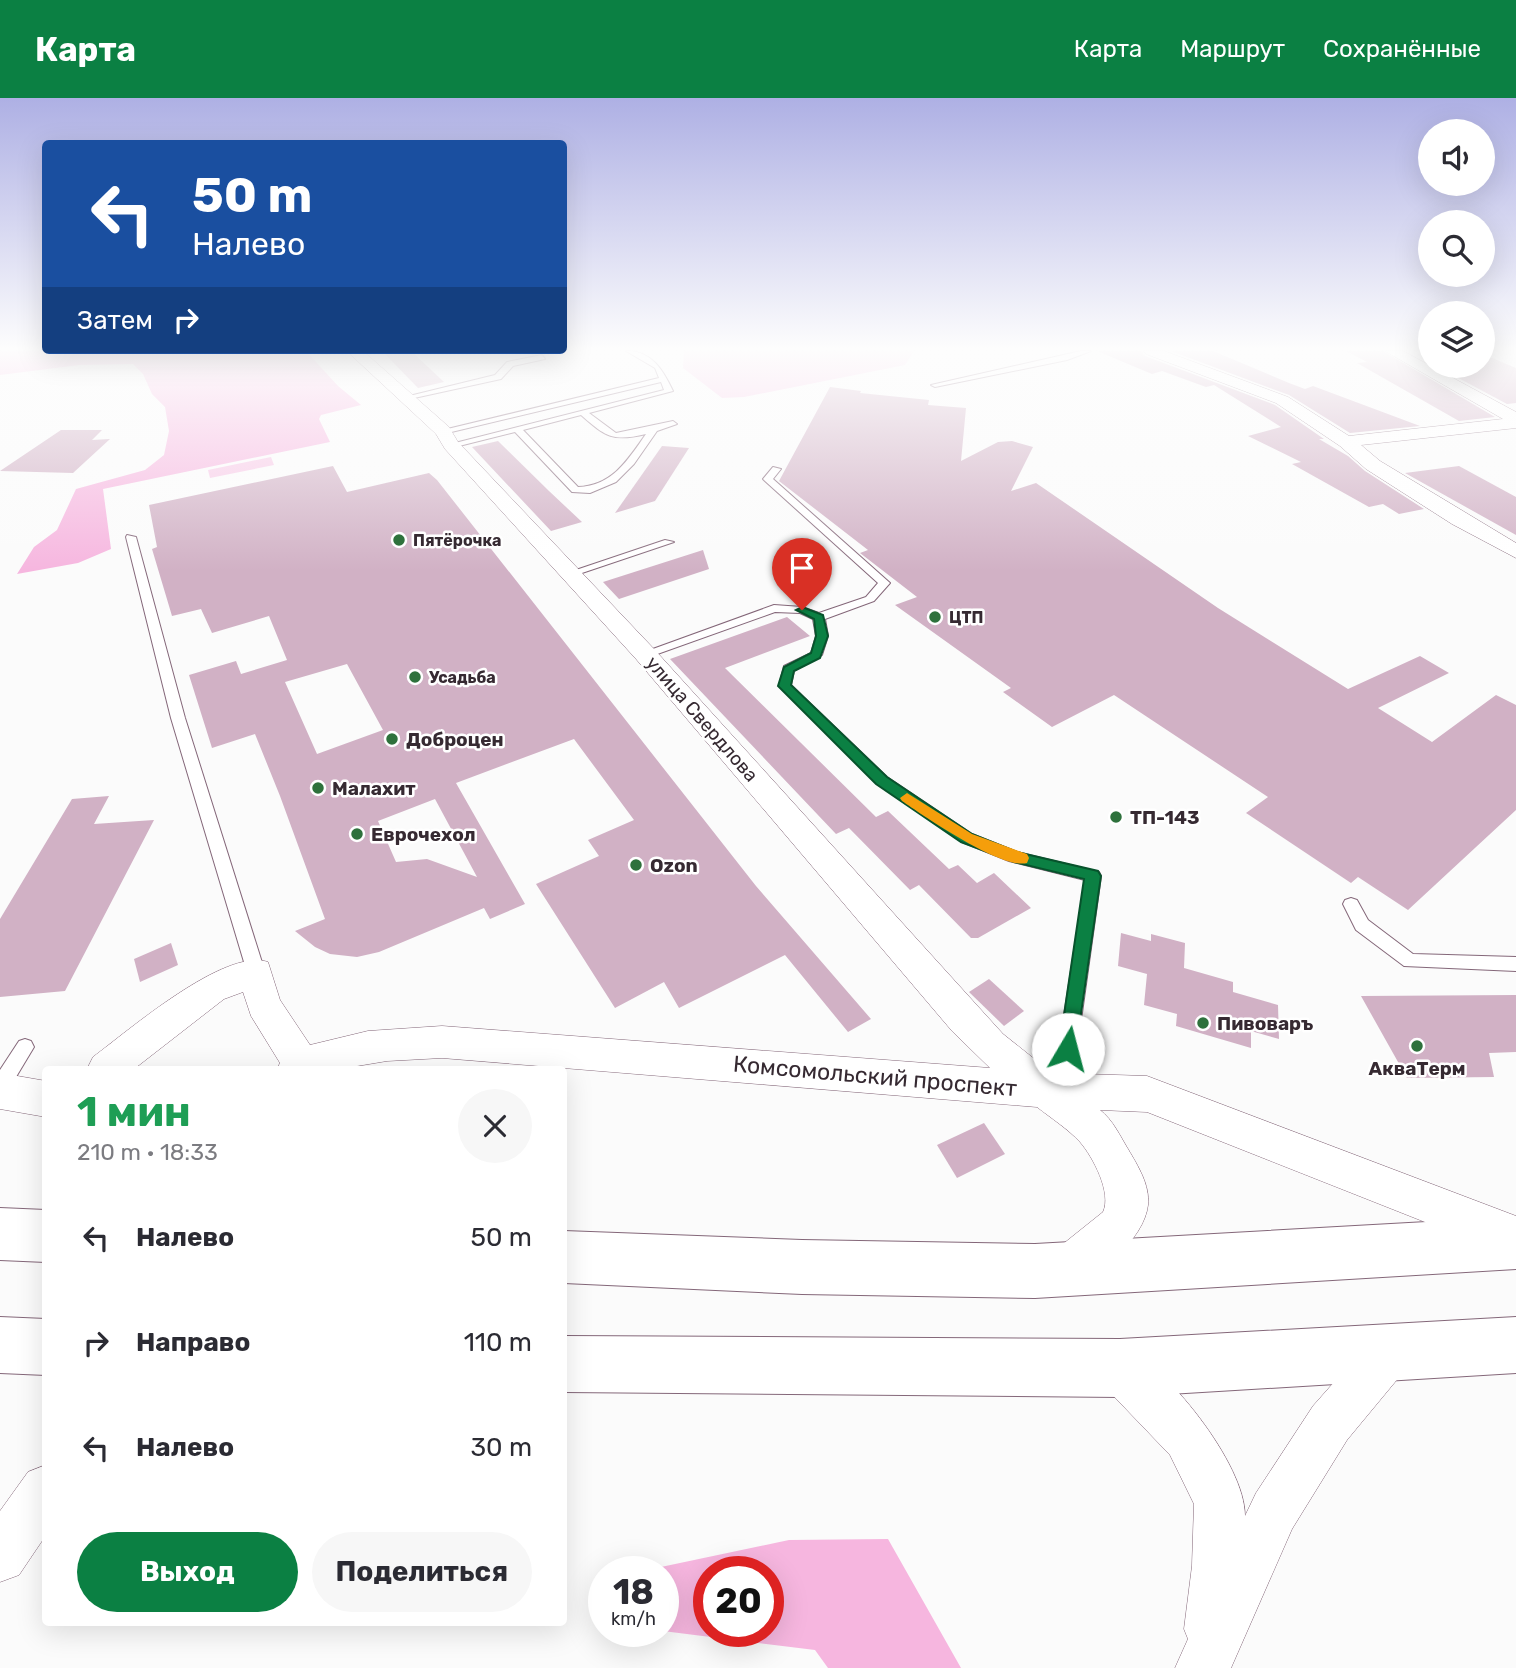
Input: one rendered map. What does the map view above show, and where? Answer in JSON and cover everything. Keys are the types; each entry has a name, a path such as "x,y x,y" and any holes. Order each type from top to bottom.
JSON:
{"main road":[{"path":"0,1234 42,1236"},
{"path":"567,1257 802,1267 1064,1270 1516,1243"},
{"path":"0,1345 42,1347"},
{"path":"567,1364 1120,1368 1516,1345"}],"street":[{"name":"улица Свердлова","path":"433,424 645,654 965,1020 990,1046 1094,1129 1124,1180 1127,1206 1118,1227 1064,1270"},
{"path":"1319,424 1394,479 1516,552"},
{"path":"1346,442 1486,424"},
{"path":"110,1066 212,989 256,972 263,1005 299,1066"},
{"name":"Комсомольский проспект","path":"303,1066 356,1049 411,1042 442,1042 1045,1090 1147,1094 1516,1237"},
{"path":"0,1088 42,1098"},
{"path":"1206,1662 1274,1511 1330,1423 1389,1354"},
{"path":"1120,1368 1187,1438 1220,1501 1218,1566 1206,1662"},
{"path":"0,1556 42,1496"}],"lane":[{"path":"447,438 498,424"},
{"path":"447,438 537,424"},
{"path":"596,424 609,436 618,438 672,424"},
{"path":"517,429 575,489 584,491 617,480 654,429"},
{"path":"645,654 774,608 802,610 819,617 870,599 884,583 768,479 776,469"},
{"path":"131,537 178,718 256,972"},
{"path":"572,573 669,542"},
{"path":"819,617 822,636 816,655 788,669 785,686 881,780 967,838 1014,857 1093,876 1068,1049 1045,1090"},
{"path":"1351,904 1362,925 1410,961 1516,964"},
{"path":"0,1088 25,1047"}],"shaded area":[{"path":"168,424 322,424 330,442 103,489 111,549 78,563 17,574 34,547 57,530 76,489 145,470 164,455"},
{"path":"271,457 274,465 210,478 208,470"},
{"path":"888,1539 961,1668 828,1668 815,1650 784,1646 784,1556 713,1556 789,1540"},
{"path":"693,1560 693,1635 679,1633 679,1563"}],"building":[{"path":"810,424 964,424 961,461 998,442 1012,441 1033,447 1011,491 1036,483 1218,608 1348,689 1420,656 1449,673 1378,708 1432,742 1496,695 1516,705 1516,810 1408,910 1358,877 1351,883 1246,813 1268,797 1114,695 1052,727 1003,692 1011,688 895,605 917,597 860,553 868,550 779,481"},
{"path":"1277,424 1303,424 1324,439 1319,439 1424,509 1399,514 1383,504 1369,507 1292,464 1301,462 1248,436 1281,427"},
{"path":"1336,424 1420,426 1350,433"},
{"path":"61,430 102,430 92,440 110,439 73,473 0,471"},
{"path":"498,441 582,522 551,531 472,447"},
{"path":"662,446 689,448 655,501 615,513"},
{"path":"333,466 347,492 429,473 756,886 871,1019 848,1032 785,955 679,1008 664,982 615,1008 536,884 599,856 588,840 634,820 574,739 456,783 525,904 490,919 484,908 379,952 357,957 330,954 315,947 295,931 325,919 255,734 212,748 189,675 236,661 241,674 287,660 269,616 212,633 201,609 172,616 152,549 157,547 149,505","holes":["347,664 383,730 317,754 285,682","435,799 477,877 427,859 396,862 378,821"]},
{"path":"1459,466 1516,497 1516,535 1405,473"},
{"path":"703,550 709,569 619,599 603,582"},
{"path":"787,617 810,636 725,668 876,817 888,811 949,869 958,865 977,883 994,873 1031,908 978,938 971,938 919,885 910,890 849,828 836,834 670,659"},
{"path":"109,796 94,824 154,820 65,991 0,997 0,919 72,799"},
{"path":"1121,933 1151,941 1151,934 1185,943 1184,968 1233,982 1233,992 1278,1005 1279,1039 1251,1031 1251,1048 1176,1026 1177,1014 1144,1005 1147,974 1118,966"},
{"path":"171,943 178,965 140,982 134,959"},
{"path":"989,979 1024,1011 1004,1026 969,992"},
{"path":"1516,995 1516,1052 1489,1053 1494,1077 1407,1078 1361,996"},
{"path":"984,1123 1005,1154 957,1178 937,1145"}],"slow traffic":[{"path":"907,798 967,838 1021,858"}],"place":[{"name":"Пятёрочка","path":"399,540"},
{"name":"ЦТП","path":"935,617"},
{"name":"Усадьба","path":"415,677"},
{"name":"Доброцен","path":"392,739"},
{"name":"Малахит","path":"318,788"},
{"name":"ТП-143","path":"1116,817"},
{"name":"Еврочехол","path":"357,834"},
{"name":"Ozon","path":"636,865"},
{"name":"Пивоваръ","path":"1203,1023"},
{"name":"АкваТерм","path":"1417,1046"}],"route":[{"path":"802,610 819,617 822,636 816,655 788,669 785,686 881,780 967,838 1014,857 1093,876 1068,1049"}]}
